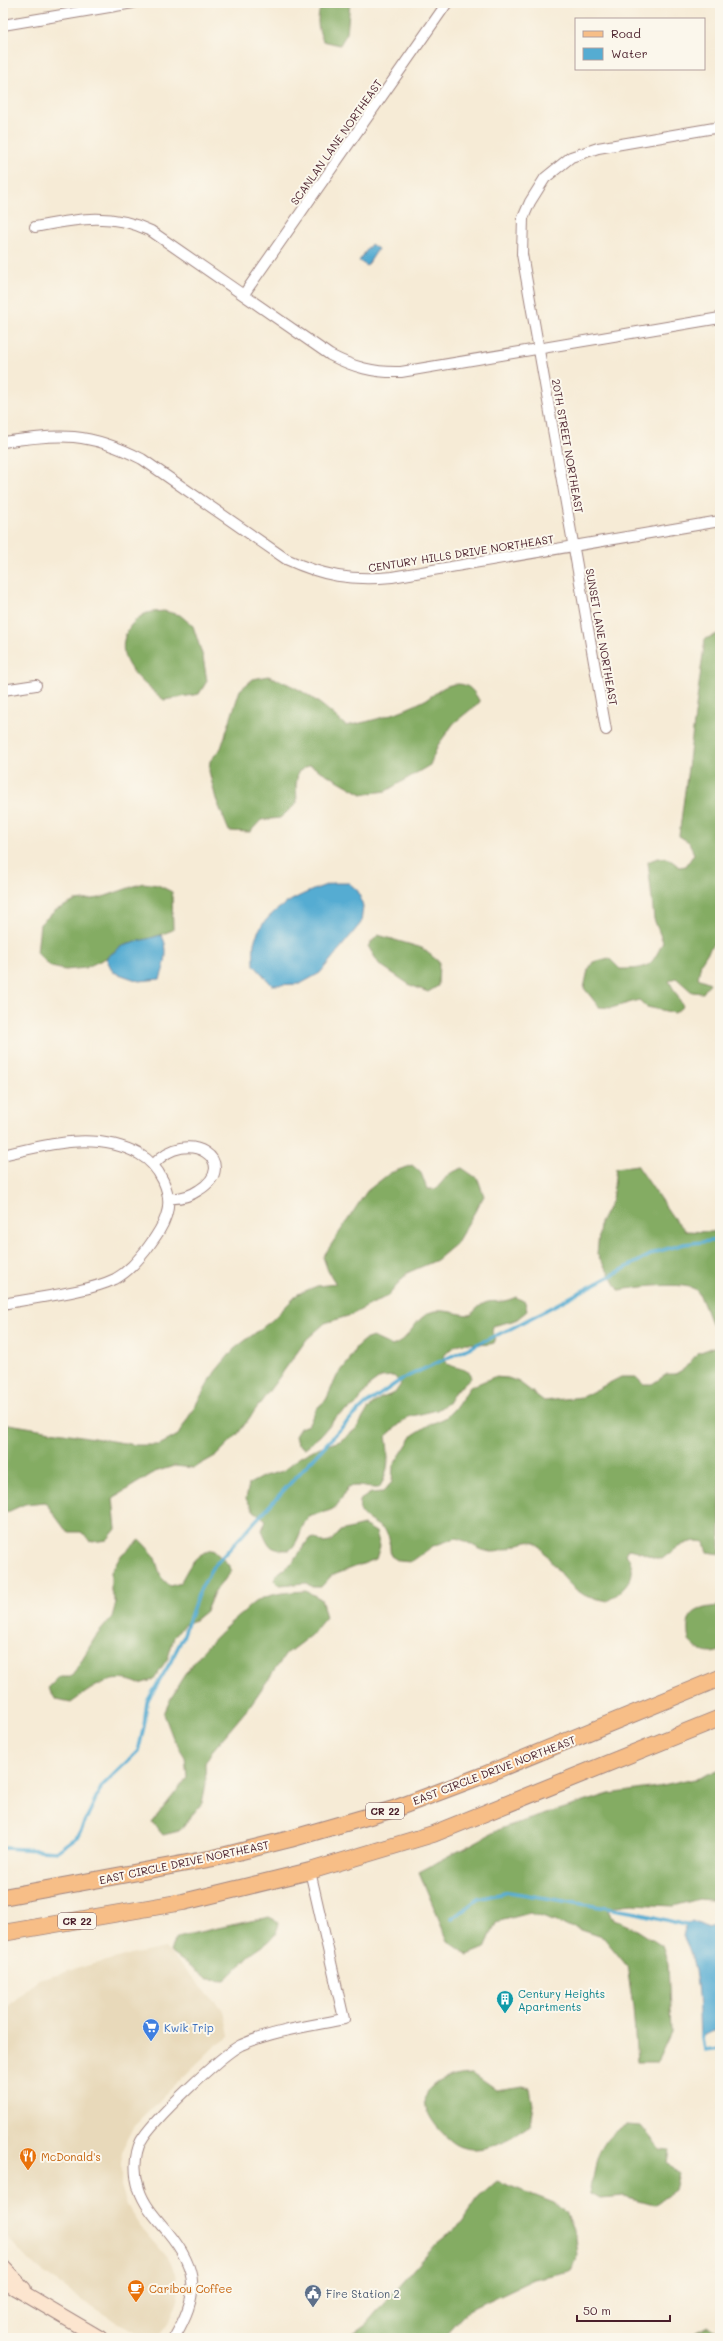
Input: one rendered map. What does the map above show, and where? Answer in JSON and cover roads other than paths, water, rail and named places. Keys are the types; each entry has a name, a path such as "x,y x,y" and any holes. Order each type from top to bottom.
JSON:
{"main road":[{"name":"EAST CIRCLE DRIVE NORTHEAST","path":"3,1897 214,1858 290,1839 394,1809 484,1776 720,1678"},
{"name":"CR 22","path":"3,1933 183,1902 310,1871 433,1834 720,1718"},
{"path":"3,2267 32,2298"},
{"path":"3,2282 100,2338"}],"street":[{"path":"3,25 133,3"},
{"name":"SCANLAN LANE NORTHEAST","path":"244,294 447,3"},
{"name":"20TH STREET NORTHEAST","path":"574,547 522,254 521,235 523,218 530,202 545,178 571,157 583,152 720,127"},
{"path":"36,227 98,218 132,222 151,230 330,355 349,365 367,370 401,372 539,350 720,318"},
{"name":"CENTURY HILLS DRIVE NORTHEAST","path":"3,442 49,436 74,435 102,441 119,447 148,463 286,560 304,568 345,579 392,577 720,521"},
{"name":"SUNSET LANE NORTHEAST","path":"574,547 606,730"},
{"path":"3,690 36,685"},
{"path":"3,1155 50,1144 84,1140 114,1146 138,1154 154,1164 163,1181 168,1198 167,1214 160,1231 134,1264 116,1278 94,1286 3,1304"},
{"path":"154,1164 161,1156 175,1149 191,1146 204,1150 211,1155 214,1162 214,1173 209,1184 192,1195 178,1199 168,1198"},
{"path":"174,2338 187,2314 192,2298 191,2272 186,2260 172,2237 144,2201 136,2177 137,2152 141,2141 153,2126 225,2055 253,2041 344,2019 310,1871"}],"water":[{"path":"371,244 378,249 367,266 359,261"},
{"path":"332,883 349,883 358,891 363,906 361,923 320,973 300,984 272,985 254,965 254,943 258,931 265,921 285,904 297,897"},
{"path":"161,935 164,940 166,957 160,979 139,981 113,972 106,958 122,946"},
{"path":"692,1921 706,1927 714,1925 720,1927 720,2010 716,2030 700,2037 697,1985 693,1960 683,1936 686,1925"}],"waterway":[{"path":"5,1848 57,1851 78,1836 102,1786 138,1751 144,1726 147,1702 170,1663 183,1637 198,1594 212,1568 344,1425 365,1405 402,1379 510,1329 656,1252 684,1244 720,1240"},
{"path":"452,1919 478,1899 509,1892 637,1913 686,1925 688,1928"},
{"path":"701,2033 704,2050 720,2048"}],"place":[{"name":"Century Heights Apartments","path":"505,2014"},
{"name":"Kwik Trip","path":"151,2042"},
{"name":"McDonald's","path":"28,2171"},
{"name":"Caribou Coffee","path":"136,2303"},
{"name":"Fire Station 2","path":"313,2308"}]}
